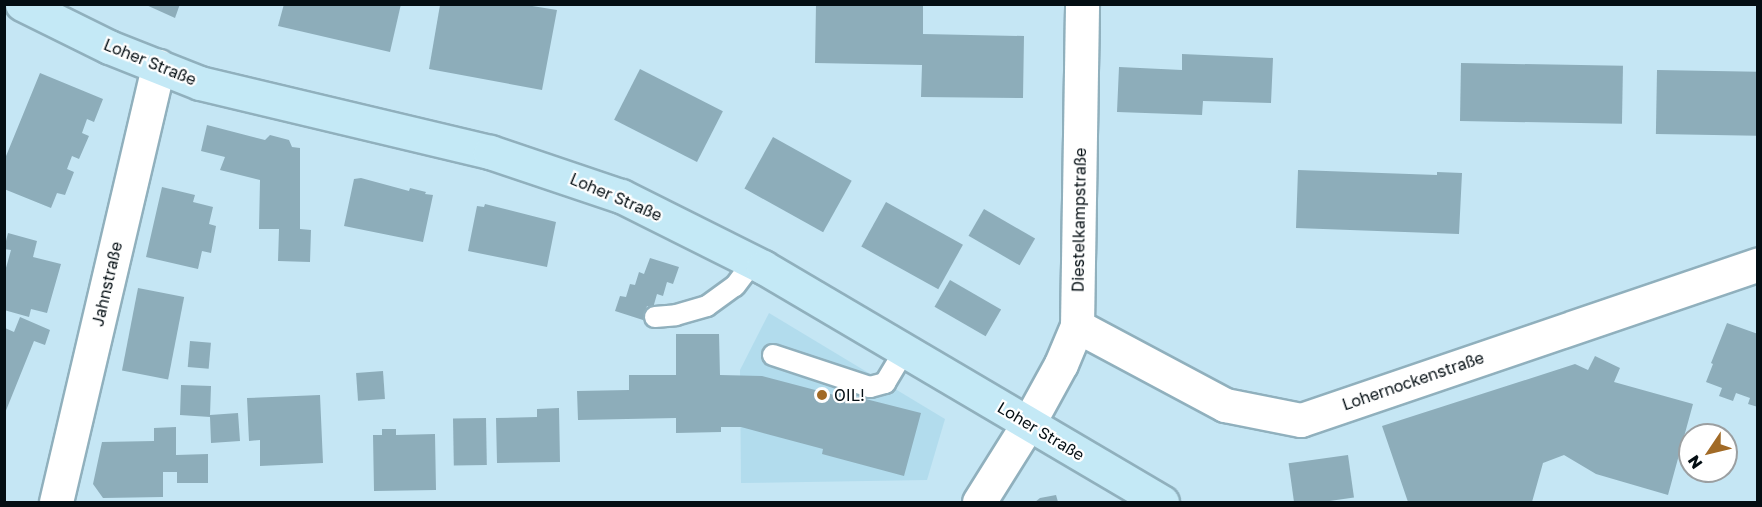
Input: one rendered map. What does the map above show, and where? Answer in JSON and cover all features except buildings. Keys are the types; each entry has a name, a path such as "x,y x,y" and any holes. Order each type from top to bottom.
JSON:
{"main road":[{"name":"Loher Straße","path":"22,4 110,47 200,83 407,132 551,171 621,196 753,262 1162,502"}],"street":[{"name":"Diestelkampstraße","path":"979,502 1028,424 1061,364 1077,326 1082,4"},
{"name":"Jahnstraße","path":"56,502 158,66"},
{"name":"Lohernockenstraße","path":"1077,326 1225,405 1300,420 1755,267"}],"lane":[{"path":"655,317 676,315 706,306 735,286 753,262"},
{"path":"773,355 870,387 885,383 905,350"}],"shaded area":[{"name":"OIL!","path":"769,313 945,419 927,480 741,483 740,370"}],"place":[{"name":"OIL!","path":"822,395"}]}
